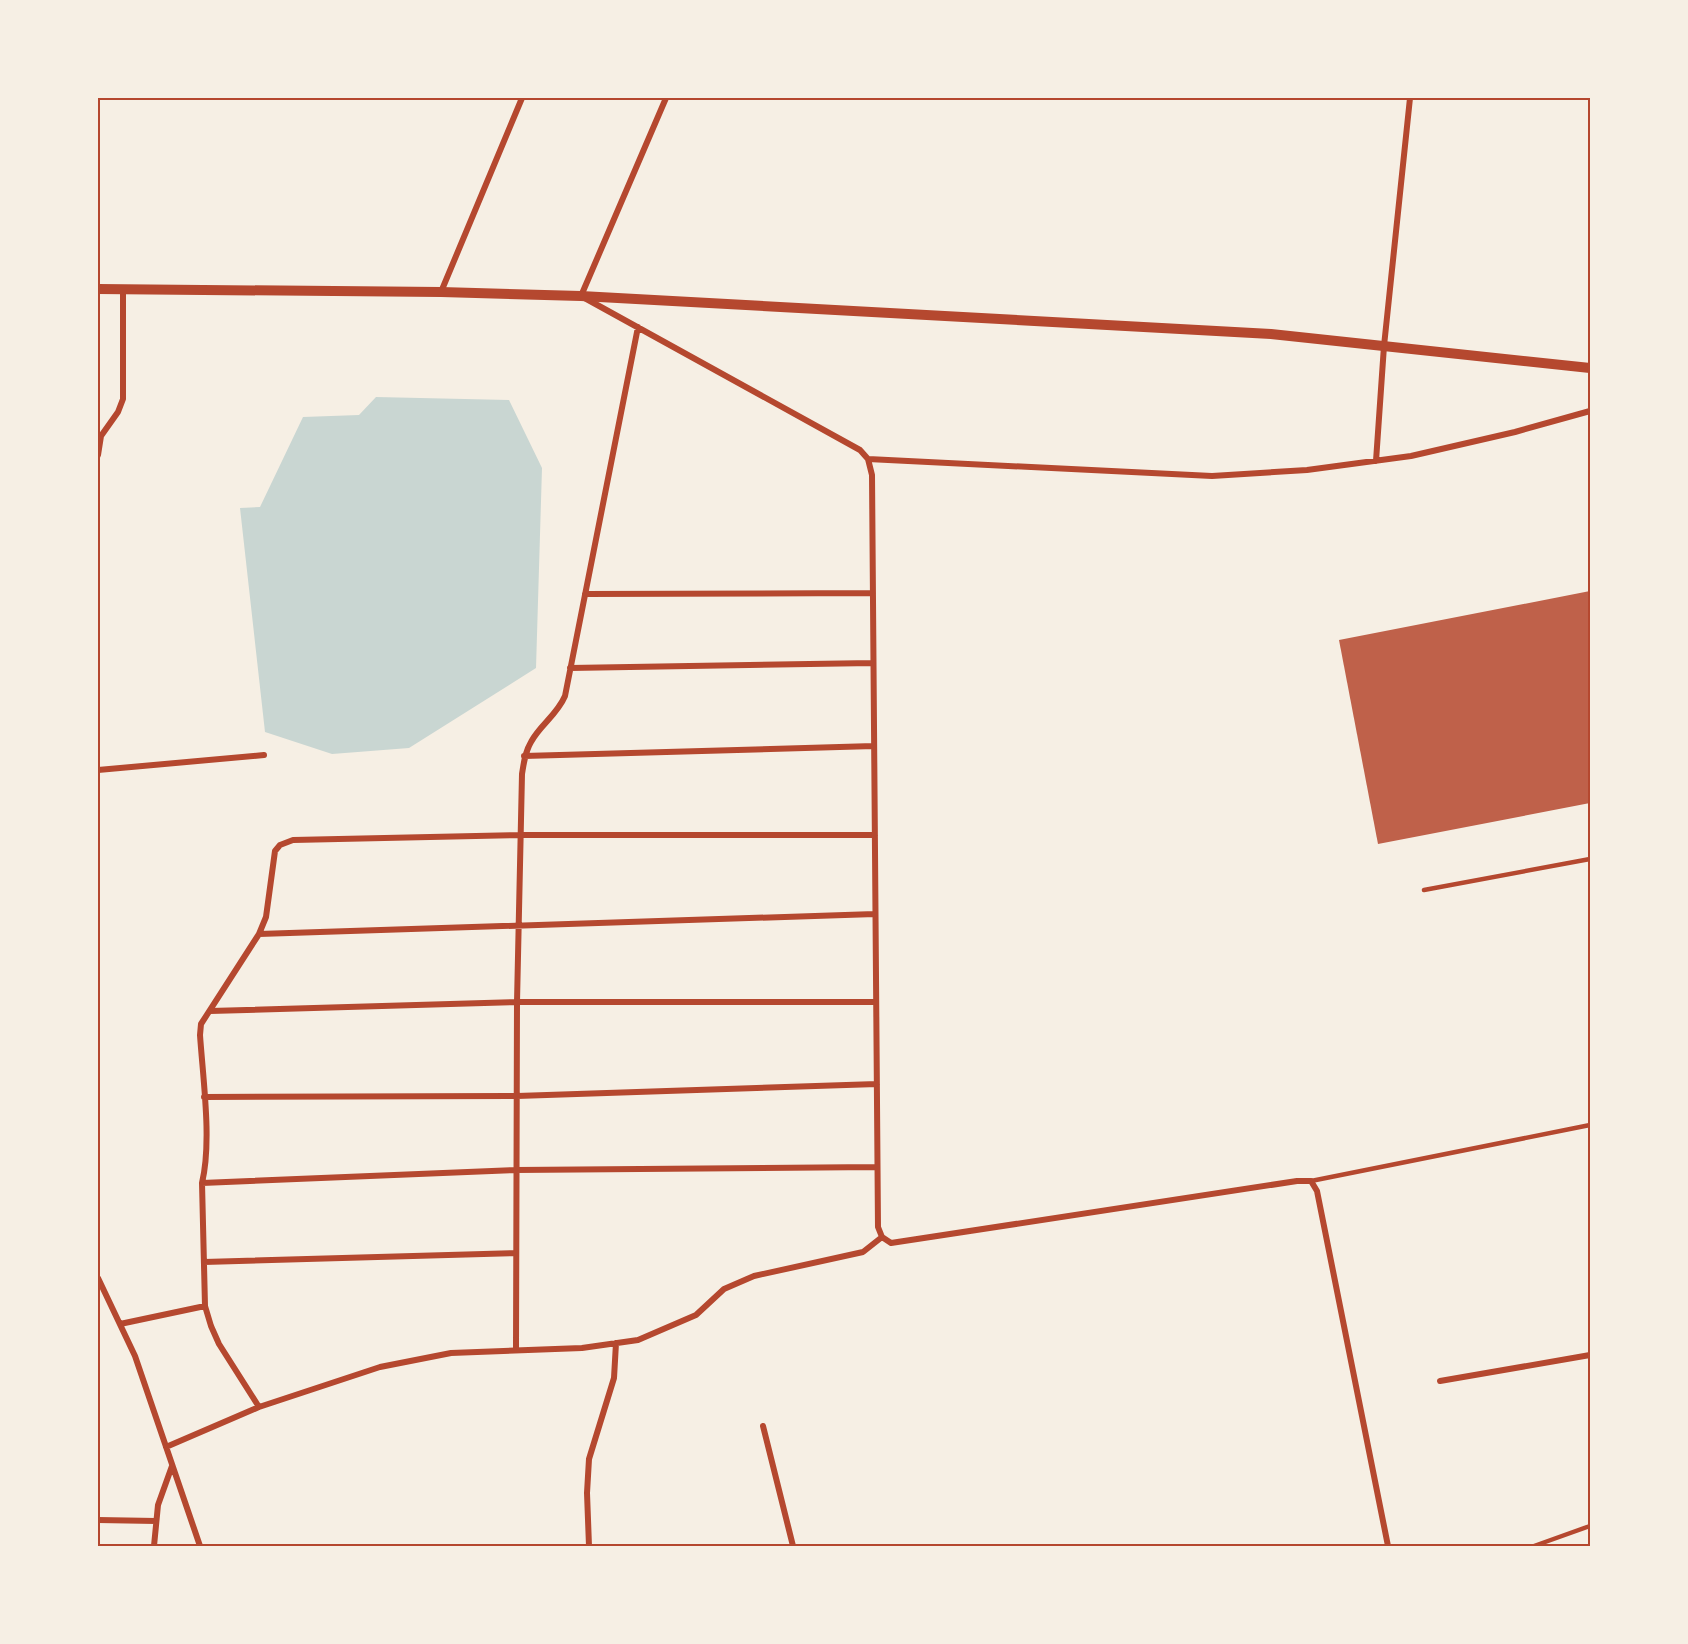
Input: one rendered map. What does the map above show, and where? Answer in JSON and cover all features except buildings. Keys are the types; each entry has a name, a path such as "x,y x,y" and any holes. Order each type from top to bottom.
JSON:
{"street":[{"path":"441,292 522,98"},
{"path":"581,296 666,98"},
{"path":"1376,461 1384,346 1410,98"},
{"path":"98,289 441,292 581,296 1271,334 1590,368"},
{"path":"98,455 105,427 118,412 123,399 123,289"},
{"path":"581,296 860,450 868,459 872,476 878,1227 882,1237 891,1243 1297,1181 1311,1181 1317,1191 1388,1546"},
{"path":"516,1350 517,1002 524,756 532,740 561,704 638,327"},
{"path":"868,459 1212,476 1307,470 1410,456 1515,432 1590,411"},
{"path":"585,594 873,592"},
{"path":"570,668 873,663"},
{"path":"524,756 874,746"},
{"path":"98,770 264,755"},
{"path":"259,1407 219,1344 205,1306 202,1183 206,1166 200,1035 201,1024 259,934 266,917 275,851 280,845 293,840 521,835 875,835"},
{"path":"259,934 875,914"},
{"path":"210,1011 517,1002 876,1002"},
{"path":"204,1097 517,1096 877,1084"},
{"path":"202,1183 516,1170 877,1167"},
{"path":"166,1447 259,1407 380,1368 451,1353 582,1348 638,1340 696,1315 724,1289 754,1276 863,1252 882,1237"},
{"path":"204,1262 516,1253"},
{"path":"98,1278 135,1356 200,1546"},
{"path":"120,1324 205,1306"},
{"path":"589,1546 587,1493 589,1459 614,1378 616,1343"},
{"path":"1440,1381 1590,1355"},
{"path":"763,1426 793,1546"},
{"path":"154,1546 158,1505 172,1465"},
{"path":"98,1520 156,1521"}],"lane":[{"path":"1424,890 1590,859"},
{"path":"1311,1181 1590,1125"},
{"path":"1534,1546 1590,1526"}],"shaded area":[{"path":"376,397 509,400 542,468 536,668 409,748 332,754 265,732 240,508 260,507 303,417 359,415"}]}
